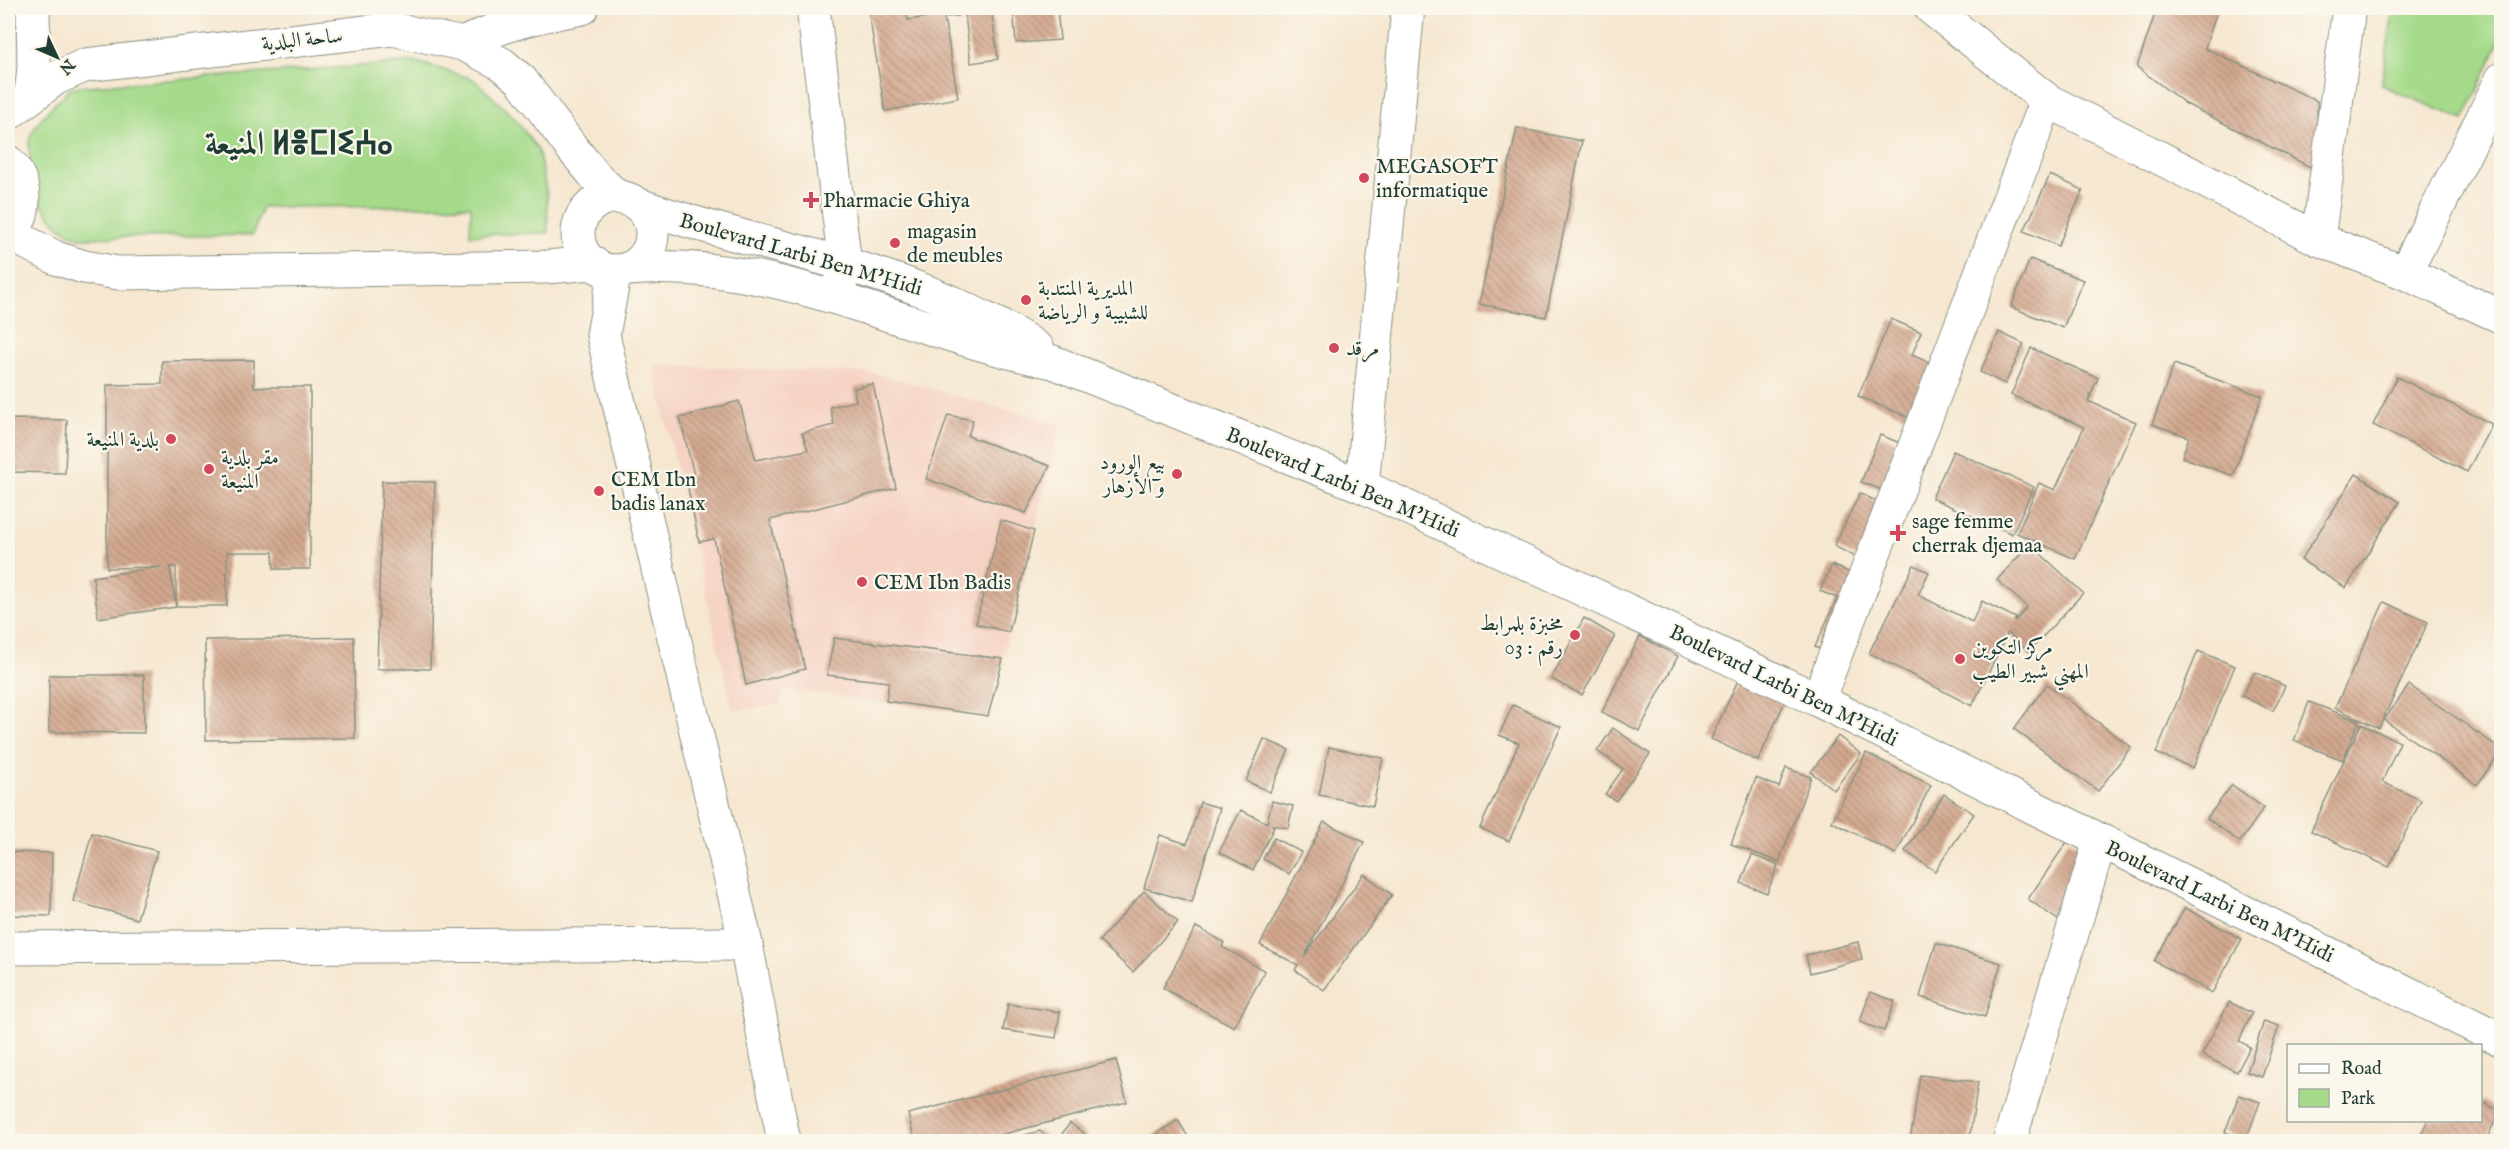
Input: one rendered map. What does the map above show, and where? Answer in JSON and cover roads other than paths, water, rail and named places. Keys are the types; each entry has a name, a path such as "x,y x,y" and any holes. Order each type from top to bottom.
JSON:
{"street":[{"path":"19,104 33,68 33,8"},
{"path":"463,45 489,31 522,19 582,8"},
{"path":"813,8 845,264 838,300"},
{"path":"1362,486 1408,8"},
{"path":"1931,8 2047,100 2318,239 2405,273 2502,317"},
{"path":"2318,239 2349,8"},
{"name":"ساحة البلدية","path":"19,104 69,71 102,62 391,18 463,45 502,64 521,80 590,170 628,201"},
{"path":"2405,273 2502,79"},
{"path":"1818,700 2047,100"},
{"path":"8,162 21,184 23,201 20,218 9,235 56,258 84,267 118,273 612,268 638,262 647,252 652,227 628,201 604,198 585,211 579,221 579,245 584,255 612,268"},
{"name":"Boulevard Larbi Ben M'Hidi","path":"628,201 704,226 900,280 939,296 1016,334 1053,362"},
{"name":"Boulevard Larbi Ben M'Hidi","path":"612,268 671,266 744,274 838,300 978,344 1053,362 1362,486 1818,700 2502,1040"},
{"path":"612,268 603,335 746,944 784,1142"},
{"path":"2009,1142 2100,842"},
{"path":"8,948 746,944"}],"place":[{"name":"MEGASOFT informatique","path":"1364,178"},
{"name":"Pharmacie Ghiya","path":"811,200"},
{"name":"magasin de meubles","path":"895,243"},
{"name":"المديرية المنتدبة للشبيبة و الرياضة","path":"1026,300"},
{"name":"مرقد","path":"1334,348"},
{"name":"بلدية المنيعة","path":"171,439"},
{"name":"مقر بلدية المنيعة","path":"209,469"},
{"name":"بيع الورود و الأزهار","path":"1177,474"},
{"name":"CEM Ibn badis lanax","path":"599,491"},
{"name":"sage femme cherrak djemaa","path":"1898,533"},
{"name":"CEM Ibn Badis","path":"862,582"},
{"name":"مخبزة بلمرابط رقم : 03","path":"1575,635"},
{"name":"مركز التكوين المهني شبير الطيب","path":"1960,659"}],"district":[{"name":"المنيعة ⵍⴻⵎⵏⵉⵄⴰ","path":"299,142"}]}
